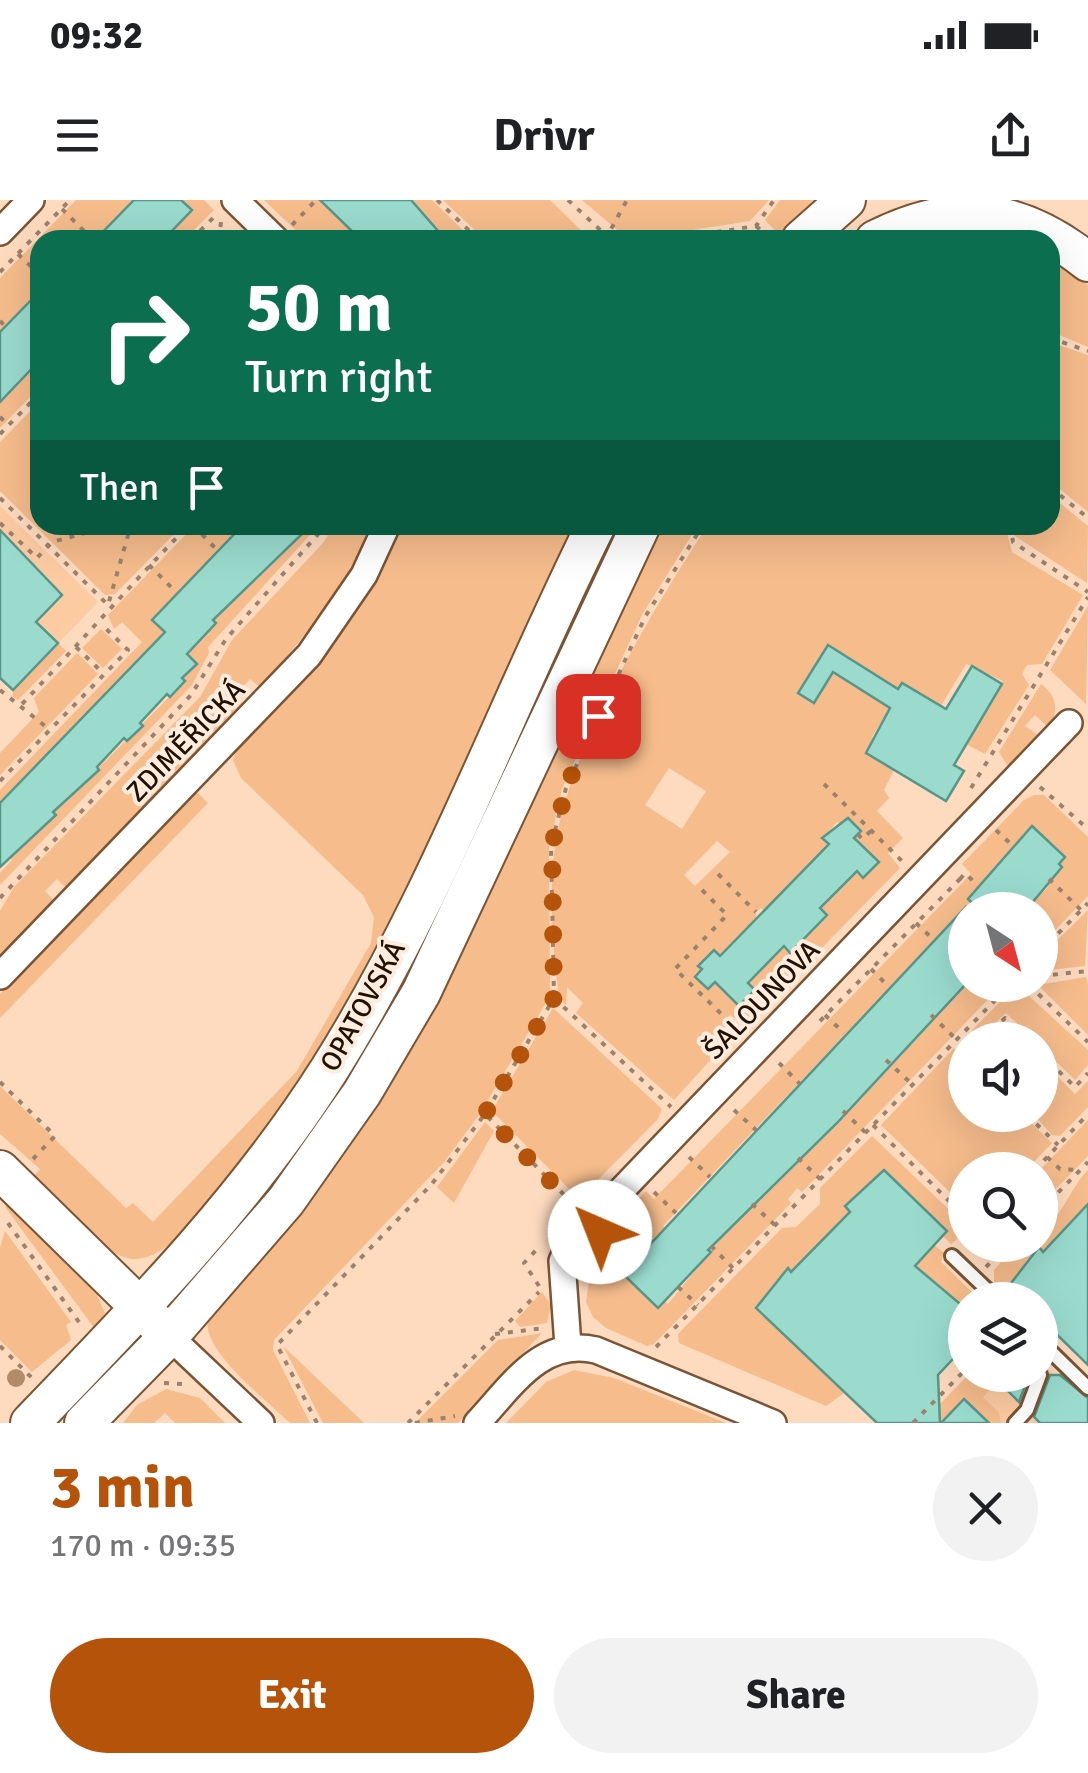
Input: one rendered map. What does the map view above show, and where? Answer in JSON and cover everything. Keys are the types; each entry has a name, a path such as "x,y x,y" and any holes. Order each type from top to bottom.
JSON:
{"main road":[{"path":"818,221 846,200"},
{"path":"871,230 908,200"},
{"path":"1040,200 1088,262"},
{"path":"897,230 932,214 985,212 1045,230"},
{"path":"1060,241 1088,262"},
{"name":"OPATOVSKÁ","path":"30,1423 140,1309 242,1192 330,1069 388,967 591,535"},
{"name":"OPATOVSKÁ","path":"84,1423 169,1336 286,1201 362,1093 421,993 636,535"},
{"path":"14,1169 169,1336"}],"street":[{"path":"0,232 31,200"},
{"path":"235,200 276,230"},
{"name":"ZDIMĚŘICKÁ","path":"0,976 310,654 364,575 382,535"},
{"name":"ŠALOUNOVA","path":"567,1336 562,1261 685,1121 1068,723"},
{"path":"169,1336 261,1423"},
{"path":"477,1423 527,1369 567,1336 773,1423"}],"lane":[{"path":"958,1262 979,1282"},
{"path":"1058,1359 1088,1388"},
{"path":"1015,1423 1027,1410 1034,1392"}],"path":[{"path":"41,230 70,200"},
{"path":"286,230 316,200"},
{"path":"438,200 469,230"},
{"path":"568,200 599,230"},
{"path":"612,230 627,200"},
{"path":"730,230 756,226 774,200"},
{"path":"62,209 83,230"},
{"path":"201,230 221,210 221,230"},
{"path":"756,226 761,230"},
{"path":"0,272 30,242"},
{"path":"18,254 30,265"},
{"path":"0,320 6,326"},
{"path":"1060,341 1088,351"},
{"path":"0,434 30,403"},
{"path":"0,417 8,425"},
{"path":"1060,495 1088,518"},
{"path":"0,498 30,527"},
{"path":"0,523 37,558"},
{"path":"38,535 108,605"},
{"path":"30,564 49,546 83,535"},
{"path":"22,704 99,622 108,605 128,535"},
{"path":"108,605 181,535"},
{"path":"202,535 218,550"},
{"path":"0,898 191,696 226,639 317,535"},
{"path":"316,1423 277,1345 430,1185 485,1114 554,998 552,846 558,816 582,750 645,617 696,535"},
{"path":"1011,535 1012,542 1088,594 1055,654"},
{"path":"150,565 177,593"},
{"path":"0,781 128,650 99,622"},
{"path":"76,647 104,674"},
{"path":"0,690 50,730"},
{"path":"824,784 908,866"},
{"path":"993,826 1014,846"},
{"path":"858,834 862,839 871,831"},
{"path":"718,874 756,912"},
{"path":"960,878 965,874 979,887"},
{"path":"1049,879 1080,910"},
{"path":"702,890 727,915 675,969 744,1036"},
{"path":"1058,931 1088,903"},
{"path":"916,923 934,940"},
{"path":"794,948 803,957"},
{"path":"870,969 889,987"},
{"path":"1058,974 1088,970"},
{"path":"696,988 701,983"},
{"path":"554,998 685,1121"},
{"path":"973,1022 992,1002"},
{"path":"1047,1002 1088,1042"},
{"path":"930,1014 948,1032"},
{"path":"825,1016 844,1034"},
{"path":"650,1350 698,1306 948,1048"},
{"path":"886,1060 912,1085"},
{"path":"779,1064 800,1084"},
{"path":"1058,1071 1074,1087 1088,1073"},
{"path":"0,1082 55,1136 14,1169"},
{"path":"734,1110 756,1130"},
{"path":"843,1111 866,1134"},
{"path":"485,1114 599,1222 640,1254"},
{"path":"1052,1152 1088,1114"},
{"path":"873,1125 948,1200"},
{"path":"1045,1132 1058,1145"},
{"path":"689,1157 710,1178"},
{"path":"798,1158 821,1180"},
{"path":"1058,1194 1088,1162"},
{"path":"1058,1167 1081,1170"},
{"path":"654,1192 676,1213"},
{"path":"752,1204 776,1226"},
{"path":"0,1224 2,1214 88,1335"},
{"path":"711,1246 734,1269"},
{"path":"975,1278 991,1262"},
{"path":"678,1287 698,1306"},
{"path":"495,1334 567,1336"},
{"path":"1,1349 33,1380"},
{"path":"152,1387 171,1383 194,1388"},
{"path":"913,1423 948,1387"}],"shaded area":[{"path":"76,200 134,200 105,230 47,230"},
{"path":"181,200 204,200 214,210 194,230 172,230 191,210"},
{"path":"264,200 320,200 351,230 296,230"},
{"path":"411,200 432,200 463,230 437,230"},
{"path":"443,200 550,200 581,230 474,230"},
{"path":"582,200 769,200 750,221 693,230 617,230"},
{"path":"780,200 820,200 790,230 774,230 765,220"},
{"path":"30,247 30,301 0,332 0,278"},
{"path":"1060,258 1088,285 1088,347 1060,335"},
{"path":"1060,345 1088,355 1088,512 1060,489"},
{"path":"30,370 30,397 0,428 0,402"},
{"path":"30,411 30,521 0,491 0,442"},
{"path":"1060,503 1088,526 1087,583 1015,536 1060,535"},
{"path":"0,506 98,602 13,690 0,678"},
{"path":"44,535 173,535 115,594 105,595"},
{"path":"185,535 233,535 152,619 165,632 0,803 0,790 142,642 122,622 114,629 108,615"},
{"path":"302,535 310,535 208,647 209,653 192,685 0,885 0,873 12,860 10,857 185,681 182,678 197,664 184,650 216,623 213,620"},
{"path":"328,535 368,535 337,590 260,687 250,679 235,695 243,704 66,888 57,879 45,891 56,903 0,961 0,911 14,887 200,697 232,640"},
{"path":"396,535 578,535 418,879 322,1049 267,1129 176,1238 148,1257 124,1257 96,1241 31,1180 40,1169 0,1134 0,1086 126,1208 133,1203 153,1222 297,1071 371,943 374,917 363,895 241,778 233,760 238,747 330,643"},
{"path":"607,535 621,535 398,1004 317,1136 245,1222 285,1160"},
{"path":"650,535 692,535 642,615 562,789 549,847 550,996 479,1115 445,1161 274,1340 273,1350 310,1423 290,1423 252,1389 214,1345 208,1331 208,1318 258,1258"},
{"path":"701,535 1008,535 1012,552 1083,595 1042,664 1027,665 1022,674 1029,685 985,754 966,744 1003,681 966,664 941,706 901,683 892,697 887,728 880,724 872,737 894,770 884,790 889,798 877,811 903,838 888,853 900,868 812,958 798,945 827,915 821,908 857,871 863,877 878,862 854,838 861,831 849,819 841,826 837,822 823,838 829,844 764,911 761,908 756,912 756,919 720,956 713,950 699,965 702,969 695,977 708,989 715,982 748,983 784,946 802,969 746,1026 730,1015 724,1021 735,1033 734,1040 725,1044 674,1100 576,1013 583,1003 567,987 566,1005 560,999 553,944 552,882 563,809 595,724 639,637","holes":["828,645 886,681 875,698 817,663","669,768 706,791 682,829 645,805","717,841 730,852 695,886 684,875"]},
{"path":"1088,606 1086,704 1050,670"},
{"path":"101,629 122,649 103,668 82,648"},
{"path":"58,643 66,651 18,700 13,697 13,690"},
{"path":"77,653 98,674 0,775 0,753 39,712 34,698"},
{"path":"1041,684 1053,699 1052,722 1049,728 1035,715 1025,726 1040,736 1009,768 999,752"},
{"path":"196,791 208,803 0,1018 0,994"},
{"path":"1044,795 1088,837 1088,896 1058,927 1058,892 1043,892 1059,864 1032,827 974,892 953,892 971,874 962,864 1024,800"},
{"path":"948,898 948,926 663,1226 666,1229 629,1267 632,1270 626,1277 658,1308 664,1301 668,1304 710,1252 707,1249 842,1118 845,1109 848,1111 862,1097 859,1094 948,1002 986,1002 966,1022 948,1022 948,1041 802,1192 797,1188 788,1199 791,1203 654,1344 647,1346 606,1328 593,1317 586,1302 594,1246 646,1191 654,1199"},
{"path":"1088,910 1085,966 1058,969 1058,939"},
{"path":"1086,977 1088,1035 1055,1002 1058,982"},
{"path":"1000,1002 1036,1002 1057,1022 1015,1022 1006,1013 997,1022 980,1022"},
{"path":"553,1008 662,1109 658,1119 579,1199 492,1111"},
{"path":"1058,1023 1088,1050 1088,1065 1075,1080 1058,1063"},
{"path":"948,1054 948,1132 1041,1132 1052,1143 1043,1152 948,1152 948,1190 881,1125"},
{"path":"1058,1077 1075,1094 1088,1081 1088,1107 1060,1136 1049,1132 1058,1132"},
{"path":"1088,1120 1088,1156 1058,1187 1057,1152"},
{"path":"485,1122 494,1131 454,1203 437,1187"},
{"path":"872,1136 948,1209 948,1241 942,1235 946,1230 884,1170 845,1206 850,1212 791,1272 788,1269 775,1282 777,1286 756,1308 844,1393 826,1406 679,1343 678,1334 782,1228 796,1227 820,1204 820,1188"},
{"path":"1088,1170 1088,1204 1058,1236 1058,1213"},
{"path":"11,1202 97,1295 105,1313 98,1333 5,1207"},
{"path":"5,1231 71,1322 66,1325 71,1340 32,1372 0,1340 0,1248"},
{"path":"933,1244 944,1253 941,1262 962,1282 948,1282 948,1294 915,1266"},
{"path":"1001,1262 1028,1265 1013,1282 994,1282 994,1270"},
{"path":"542,1292 551,1305 547,1323 520,1327 515,1321"},
{"path":"542,1333 458,1423 415,1423 498,1340"},
{"path":"283,1346 364,1423 323,1423"},
{"path":"574,1370 614,1378 726,1423 506,1423 546,1382"},
{"path":"1058,1380 1088,1423 922,1423 951,1392 957,1392 967,1402 977,1392 1058,1392"},
{"path":"166,1389 200,1398 225,1423 175,1423 165,1413 154,1423 123,1423 137,1405"},
{"path":"952,1392 988,1392 983,1397 999,1413 1001,1423 989,1423 964,1399 941,1423 922,1423"}],"building":[{"path":"134,200 181,200 192,210 173,230 105,230"},
{"path":"320,200 411,200 437,230 351,230"},
{"path":"30,301 30,370 0,402 0,332"},
{"path":"0,530 62,595 36,622 58,643 13,690 0,678"},
{"path":"233,535 301,535 213,620 216,623 187,654 197,664 182,678 185,681 170,697 167,694 140,723 143,726 127,741 124,738 97,767 99,770 53,812 56,815 0,867 0,803 165,632 152,620"},
{"path":"828,645 898,689 902,683 946,709 972,666 1002,684 954,765 964,771 946,801 866,753 890,708 833,672 814,703 798,693"},
{"path":"848,818 861,831 854,838 879,862 863,878 857,871 820,908 827,915 790,953 784,946 748,983 755,990 739,1006 715,982 708,989 695,977 702,969 698,966 714,950 720,956 829,844 822,838"},
{"path":"1032,826 1065,857 1059,864 1062,867 1041,892 974,892"},
{"path":"948,926 949,1002 837,1123 708,1250 711,1252 658,1308 626,1277 632,1270 629,1267"},
{"path":"884,1170 947,1231 915,1266 948,1294 948,1364 938,1375 940,1423 877,1423 756,1308 788,1268 791,1272 850,1212 845,1206"},
{"path":"1088,1204 1088,1365 1058,1336 1058,1282 1012,1282 1027,1262 1058,1262 1058,1236"},
{"path":"1058,1375 1088,1398 1088,1423 1040,1423 1034,1417 1044,1392 1058,1392"},
{"path":"1009,1392 1023,1392 1019,1402"},
{"path":"964,1399 989,1423 941,1423"}],"route":[{"path":"598,716 566,788 552,846 554,998 485,1114 600,1232"}]}
